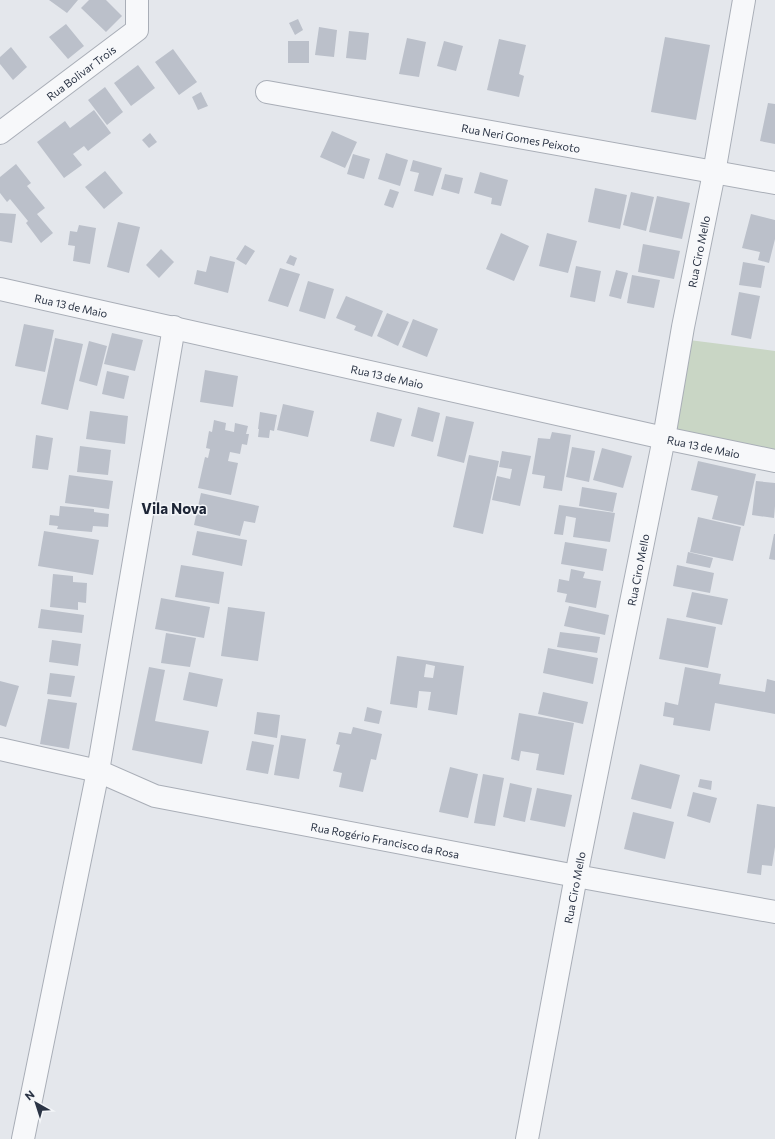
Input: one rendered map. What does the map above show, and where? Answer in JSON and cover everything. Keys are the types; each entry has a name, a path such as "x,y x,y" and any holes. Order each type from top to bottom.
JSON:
{"street":[{"name":"Rua Bolivar Trois","path":"0,134 137,30 137,0"},
{"name":"Rua Ciro Mello","path":"527,1139 576,876 664,438 683,327 714,173 744,0"},
{"name":"Rua Neri Gomes Peixoto","path":"267,92 775,183"},
{"name":"Rua 13 de Maio","path":"0,288 664,438 775,461"},
{"path":"23,1139 98,771 174,327"},
{"name":"Rua Rogério Francisco da Rosa","path":"0,749 98,771 154,796 775,912"}],"green space":[{"path":"689,340 775,351 775,455 671,435"}],"building":[{"path":"49,0 78,0 67,13"},
{"path":"89,0 106,0 122,16 106,32 81,8"},
{"path":"298,19 303,30 295,35 289,23"},
{"path":"66,24 84,46 68,59 49,37"},
{"path":"319,27 337,30 334,57 315,55"},
{"path":"349,31 369,33 366,60 346,58"},
{"path":"665,37 710,45 696,120 651,112"},
{"path":"407,38 426,42 419,77 399,74"},
{"path":"499,39 526,45 519,74 524,76 519,97 487,90"},
{"path":"288,41 309,41 309,63 288,63"},
{"path":"444,41 463,46 456,71 437,66"},
{"path":"11,47 27,67 13,80 0,64 0,57"},
{"path":"173,49 197,82 179,95 155,62"},
{"path":"138,65 155,88 131,106 114,83"},
{"path":"105,87 123,112 107,125 88,100"},
{"path":"201,92 208,106 198,110 192,97"},
{"path":"768,103 775,104 775,144 760,141"},
{"path":"94,110 111,133 88,151 84,146 73,154 82,165 64,178 37,142 65,121 70,128"},
{"path":"332,131 357,142 345,168 320,157"},
{"path":"150,133 157,142 149,148 142,140"},
{"path":"386,153 408,160 400,186 378,179"},
{"path":"353,154 370,159 364,179 347,174"},
{"path":"413,160 442,168 433,196 414,191 419,173 410,171"},
{"path":"16,164 31,183 27,186 45,208 37,214 53,233 41,243 26,223 28,221 10,199 7,202 0,193 0,177"},
{"path":"105,171 123,193 104,209 85,187"},
{"path":"480,172 508,180 501,206 491,204 492,198 474,193"},
{"path":"445,174 463,178 459,194 441,189"},
{"path":"595,188 627,195 620,229 588,222"},
{"path":"390,189 399,192 393,208 384,205"},
{"path":"631,192 654,197 646,231 623,225"},
{"path":"657,196 690,203 682,239 649,232"},
{"path":"0,213 16,214 12,243 0,241"},
{"path":"751,214 775,220 775,239 769,263 758,260 760,252 742,248"},
{"path":"118,222 140,227 129,273 107,267"},
{"path":"79,225 96,228 90,264 73,261 75,246 68,245 70,231 77,232"},
{"path":"501,233 529,246 514,281 486,269"},
{"path":"547,233 577,241 568,273 539,266"},
{"path":"643,244 680,251 674,279 638,272"},
{"path":"245,245 255,251 246,265 236,259"},
{"path":"161,249 174,262 159,278 146,265"},
{"path":"290,255 297,258 294,266 286,263"},
{"path":"210,256 235,262 228,293 194,284 197,270 206,272"},
{"path":"743,262 765,266 761,288 739,285"},
{"path":"576,266 601,271 595,302 570,297"},
{"path":"280,268 300,274 288,307 268,301"},
{"path":"616,270 628,273 621,299 609,296"},
{"path":"632,275 660,280 654,308 627,303"},
{"path":"308,281 334,289 325,319 299,311"},
{"path":"739,292 760,296 751,339 731,335"},
{"path":"346,296 383,311 372,337 354,330 356,326 336,318"},
{"path":"387,313 409,322 398,346 377,336"},
{"path":"413,319 438,329 427,357 402,347"},
{"path":"24,324 54,330 45,372 15,366"},
{"path":"112,333 143,340 135,371 104,364"},
{"path":"55,338 83,344 68,410 41,404"},
{"path":"89,341 107,346 97,386 79,381"},
{"path":"205,370 238,376 233,407 200,402"},
{"path":"107,371 129,376 124,399 102,394"},
{"path":"283,404 314,411 308,437 277,430"},
{"path":"418,407 440,413 433,442 411,436"},
{"path":"90,411 128,416 125,444 86,439"},
{"path":"260,412 277,415 274,431 270,430 269,438 258,437"},
{"path":"377,412 402,419 394,447 370,441"},
{"path":"446,416 474,422 464,463 437,456"},
{"path":"214,420 226,423 225,430 234,432 235,423 248,426 246,434 249,434 247,445 242,444 240,454 230,452 228,461 238,463 231,495 198,488 205,457 208,458 210,449 206,448 209,431 212,432"},
{"path":"552,432 571,435 562,491 543,488 545,476 532,474 538,438 550,439"},
{"path":"36,435 53,438 48,470 32,468"},
{"path":"80,446 111,450 108,475 77,472"},
{"path":"572,447 595,451 589,482 566,477"},
{"path":"602,448 632,456 623,488 593,480"},
{"path":"502,451 531,456 520,506 492,500 497,476 510,479 512,469 499,467"},
{"path":"469,455 499,461 483,534 453,527"},
{"path":"698,461 756,474 744,526 712,519 718,496 691,490"},
{"path":"69,475 113,481 109,509 65,503"},
{"path":"756,481 775,483 774,518 752,515"},
{"path":"582,487 617,493 613,512 579,506"},
{"path":"201,493 259,506 255,523 244,521 240,536 194,525"},
{"path":"559,505 615,513 610,542 573,537 576,518 566,516 563,535 554,534"},
{"path":"60,506 94,509 94,512 109,514 108,527 93,526 92,532 57,529 58,526 49,525 50,515 59,516"},
{"path":"698,517 741,527 733,561 690,552"},
{"path":"44,531 99,540 93,575 38,566"},
{"path":"197,531 247,540 242,566 192,555"},
{"path":"775,534 775,560 769,559"},
{"path":"565,542 607,549 603,571 561,564"},
{"path":"688,552 713,558 710,568 686,563"},
{"path":"181,565 224,572 219,604 175,597"},
{"path":"677,565 714,573 710,593 673,586"},
{"path":"571,569 585,572 583,578 601,581 596,608 565,602 567,594 557,592 559,579 569,581"},
{"path":"53,574 73,576 73,582 87,583 86,603 78,602 78,610 50,607"},
{"path":"692,592 728,599 722,625 686,617"},
{"path":"161,598 210,607 204,638 155,629"},
{"path":"569,606 609,615 605,635 564,626"},
{"path":"228,607 265,612 258,661 221,656"},
{"path":"41,609 84,615 82,633 38,628"},
{"path":"667,618 716,627 708,668 659,659"},
{"path":"560,632 600,637 597,653 557,647"},
{"path":"166,633 196,638 190,667 161,663"},
{"path":"52,640 81,644 78,666 49,662"},
{"path":"548,648 598,658 593,684 543,673"},
{"path":"397,656 464,666 457,715 428,710 431,692 419,691 417,708 390,704","holes":["426,664 435,666 433,678 424,677"]},
{"path":"149,667 165,670 155,721 209,731 202,764 132,750"},
{"path":"685,667 721,674 719,684 765,692 767,679 775,681 775,714 715,703 710,731 673,725 674,718 663,716 665,702 678,705"},
{"path":"189,672 223,679 217,707 183,700"},
{"path":"50,673 75,676 71,697 47,694"},
{"path":"0,681 19,686 6,727 0,725"},
{"path":"543,692 588,702 583,724 538,714"},
{"path":"48,699 77,703 69,749 40,744"},
{"path":"367,707 382,711 379,724 364,721"},
{"path":"257,712 280,715 277,738 254,734"},
{"path":"519,713 574,723 564,775 536,770 539,754 521,751 519,761 511,759"},
{"path":"353,727 382,734 376,760 371,759 363,792 339,787 342,773 333,771 340,745 336,744 339,732 351,734"},
{"path":"281,735 306,739 299,779 274,775"},
{"path":"252,741 274,745 268,774 246,770"},
{"path":"640,764 680,775 671,809 631,799"},
{"path":"450,767 478,774 468,818 439,812"},
{"path":"483,774 504,778 495,826 474,823"},
{"path":"700,779 712,781 711,790 698,787"},
{"path":"510,783 532,788 525,822 503,817"},
{"path":"537,788 572,795 565,827 530,820"},
{"path":"693,792 717,798 710,823 687,816"},
{"path":"757,804 775,807 775,847 772,866 762,865 761,875 747,873"},
{"path":"633,812 674,822 665,859 624,849"}],"district":[{"name":"Vila Nova","path":"174,508"}]}
